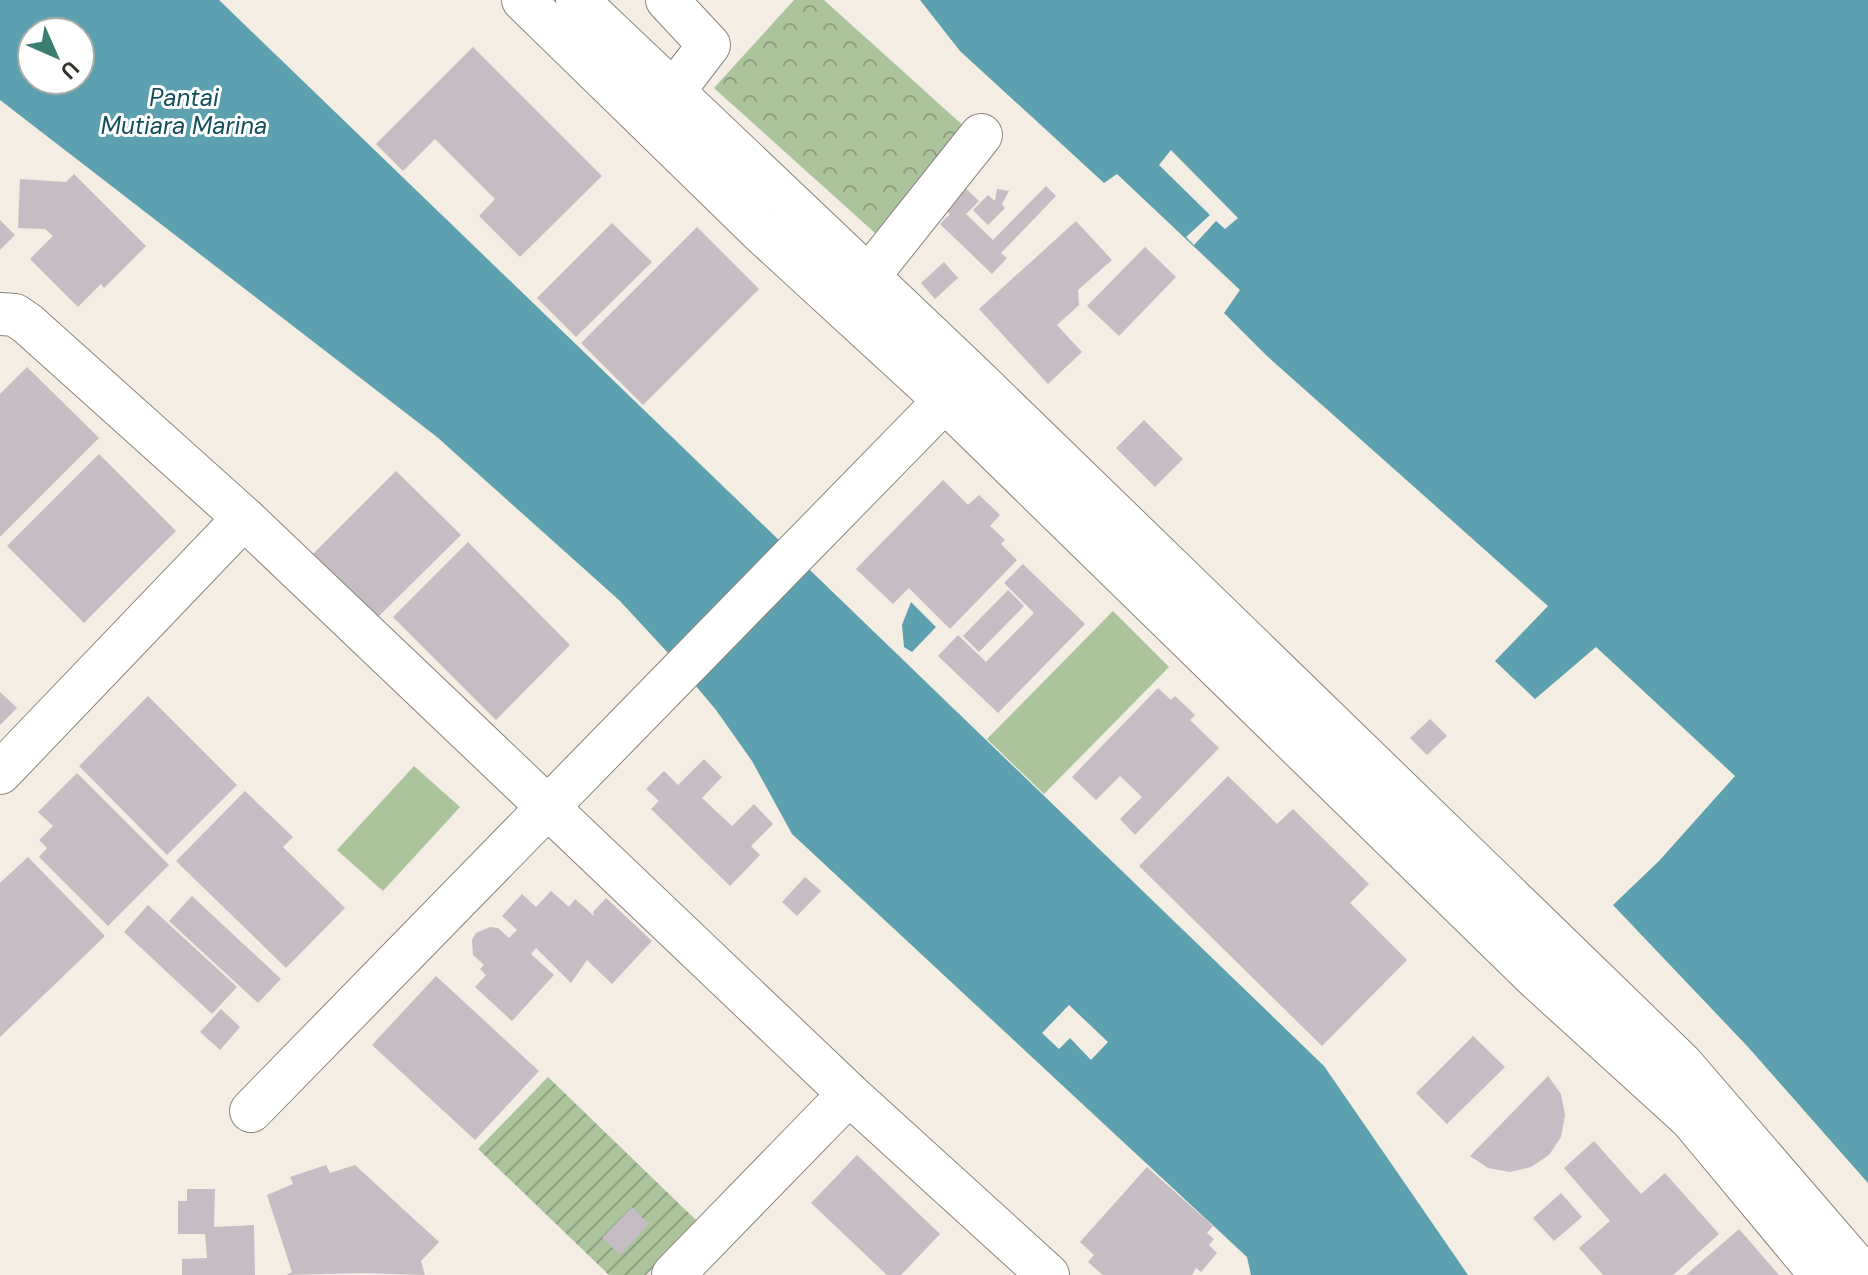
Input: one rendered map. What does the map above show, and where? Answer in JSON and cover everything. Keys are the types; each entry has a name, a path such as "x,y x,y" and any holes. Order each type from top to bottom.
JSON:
{"street":[{"path":"523,0 762,233 958,387 1682,1064 1864,1275"},
{"path":"667,0 709,45 673,92"},
{"path":"582,2 868,277 958,387 1536,978 1691,1119 1821,1275"},
{"path":"868,277 981,135"},
{"path":"0,314 15,315 28,324 244,518 849,1094 1048,1275"},
{"path":"251,1111 958,387"},
{"path":"0,773 244,518"},
{"path":"673,1275 849,1094"}],"green space":[{"path":"794,0 824,0 968,130 875,233 714,88"},
{"path":"1113,611 1169,667 1044,794 987,739"},
{"path":"414,766 460,807 383,891 337,850"},
{"path":"548,1077 698,1222 646,1275 609,1275 478,1149"}],"water":[{"name":"Pantai Mutiara Marina","path":"0,0 219,0 1324,1066 1468,1275 1251,1275 1247,1257 792,834 752,761 716,710 669,654 620,601 437,437 0,100"},
{"path":"920,0 1868,0 1868,1183 1748,1047 1613,905 1659,861 1735,776 1596,647 1535,699 1495,661 1548,606 1267,356 1224,313 1240,290 1117,174 1104,183 960,51"},
{"path":"911,602 936,627 912,652 904,647 902,625"}],"pier":[{"path":"1171,150 1238,218 1225,229 1216,221 1194,245 1186,237 1210,215 1159,165"},
{"path":"1069,1005 1108,1042 1091,1060 1070,1038 1059,1049 1042,1033"}],"building":[{"path":"473,47 602,176 520,257 479,216 495,199 435,139 403,171 376,144"},
{"path":"74,174 146,246 104,288 101,284 78,307 30,259 53,236 45,229 18,228 20,179 66,182"},
{"path":"959,182 979,201 966,214 993,240 1046,186 1056,196 1001,253 1007,258 992,274 940,224 950,214 939,203"},
{"path":"997,189 1009,191 1002,204 1005,208 988,225 973,210 988,195 995,201"},
{"path":"0,220 15,235 0,250"},
{"path":"1076,221 1112,260 1078,290 1079,305 1057,325 1082,352 1048,384 979,309"},
{"path":"612,223 652,262 576,337 537,298"},
{"path":"697,227 759,289 643,405 581,343"},
{"path":"1145,247 1176,277 1119,336 1087,306"},
{"path":"944,262 958,278 935,299 921,283"},
{"path":"27,367 99,438 0,537 0,394"},
{"path":"1144,420 1183,459 1155,487 1116,448"},
{"path":"99,454 176,531 84,623 7,546"},
{"path":"396,471 461,535 371,624 307,560"},
{"path":"943,480 968,505 979,495 1000,515 990,526 1005,540 1001,544 1017,560 950,629 909,588 893,604 856,569"},
{"path":"468,542 570,645 496,720 393,617"},
{"path":"1023,564 1085,624 998,713 938,656 958,635 986,662 1034,613 1004,583"},
{"path":"1008,590 1024,606 979,652 963,636"},
{"path":"1158,688 1171,700 1175,696 1195,715 1190,720 1219,748 1135,835 1120,819 1142,797 1120,776 1096,800 1072,777"},
{"path":"0,692 17,708 0,725"},
{"path":"148,696 237,785 167,855 79,766"},
{"path":"1430,719 1447,736 1427,755 1410,738"},
{"path":"704,759 722,777 702,798 732,826 754,804 773,824 751,846 760,855 730,886 651,809 659,801 646,789 664,771 678,785"},
{"path":"77,773 169,865 108,926 39,857 47,848 39,840 53,826 38,812"},
{"path":"1228,776 1277,824 1293,809 1369,884 1350,903 1407,960 1322,1046 1139,866"},
{"path":"245,791 293,837 283,847 345,908 286,968 176,861"},
{"path":"28,857 105,936 0,1037 0,883"},
{"path":"805,877 821,891 797,916 782,902"},
{"path":"551,891 569,907 575,899 594,916 593,912 606,898 652,941 612,984 587,960 571,983 536,948 531,954 554,975 512,1021 475,987 486,975 480,969 484,965 473,955 472,940 476,933 490,927 498,928 509,938 517,930 502,916 522,894 536,907"},
{"path":"192,896 281,979 258,1003 169,921"},
{"path":"148,905 237,987 212,1014 124,932"},
{"path":"436,976 539,1071 475,1140 372,1045"},
{"path":"221,1009 240,1027 220,1050 200,1032"},
{"path":"1473,1036 1505,1067 1447,1124 1416,1093"},
{"path":"1548,1076 1561,1094 1565,1115 1561,1137 1549,1155 1531,1167 1510,1172 1488,1168 1470,1156"},
{"path":"1594,1141 1641,1194 1665,1173 1719,1234 1673,1275 1603,1275 1579,1248 1610,1221 1564,1168"},
{"path":"857,1155 940,1234 901,1275 887,1275 811,1203"},
{"path":"326,1165 330,1173 355,1165 439,1242 421,1261 425,1275 286,1275 292,1272 267,1195 293,1184 290,1177"},
{"path":"1147,1167 1213,1226 1207,1233 1214,1239 1209,1245 1217,1253 1201,1272 1196,1268 1192,1275 1103,1275 1088,1262 1094,1255 1080,1242"},
{"path":"187,1189 215,1189 214,1227 254,1225 255,1275 182,1275 182,1259 207,1258 205,1234 178,1234 178,1201 187,1201"},
{"path":"1561,1193 1582,1217 1554,1241 1533,1218"},
{"path":"632,1207 649,1224 620,1255 602,1238"},
{"path":"1739,1229 1779,1275 1686,1275"}]}
